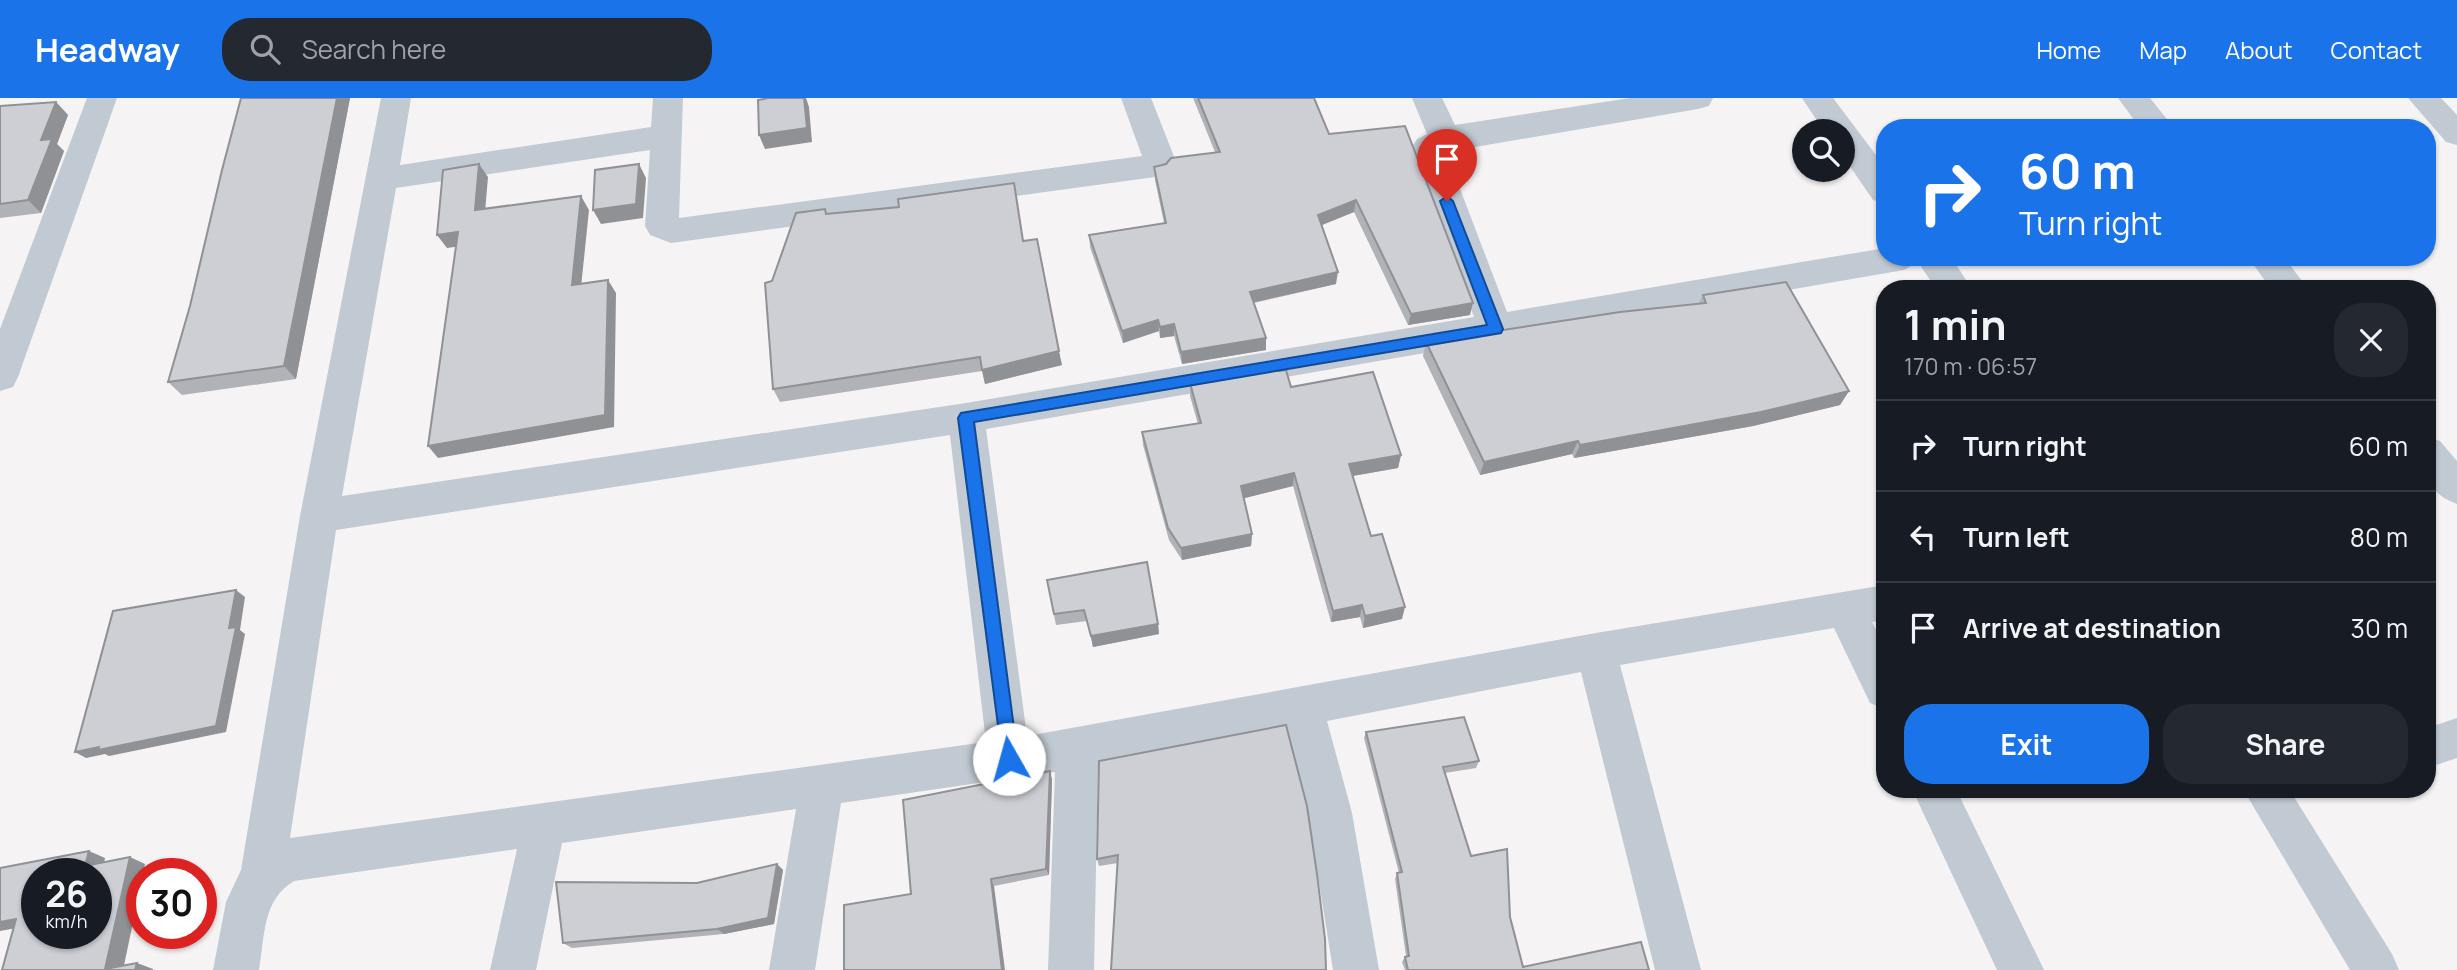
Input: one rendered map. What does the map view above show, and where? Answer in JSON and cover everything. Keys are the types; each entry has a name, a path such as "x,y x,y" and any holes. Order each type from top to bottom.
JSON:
{"street":[{"path":"0,377 102,98"},
{"path":"236,970 248,902 262,875 319,516 396,98"},
{"path":"667,98 662,226 671,231 1154,166 1158,159 1136,98"},
{"path":"1427,98 1445,138"},
{"path":"1496,329 1427,150 1445,138 1698,98"},
{"path":"1817,98 1832,119"},
{"path":"2133,98 2150,119"},
{"path":"2423,98 2457,135"},
{"path":"381,179 667,136"},
{"path":"1855,150 1876,179"},
{"path":"319,516 966,418 1876,262"},
{"path":"2272,266 2284,280"},
{"path":"966,418 1009,759"},
{"path":"2436,463 2457,488"},
{"path":"262,875 288,860 1077,749 1596,651 1865,605 1876,652"},
{"path":"1596,651 1678,970"},
{"path":"1302,707 1330,813 1356,970"},
{"path":"2436,745 2457,738"},
{"path":"1071,970 1077,749"},
{"path":"792,970 822,785"},
{"path":"1937,798 2021,970"},
{"path":"2270,798 2376,970"},
{"path":"513,970 544,824"}],"building":[{"path":"241,98 337,98 284,366 168,382 190,306"},
{"path":"804,98 807,128 759,135 758,100"},
{"path":"1198,98 1314,98 1329,134 1405,126 1473,303 1411,314 1356,200 1318,215 1338,272 1250,292 1266,338 1181,352 1174,324 1160,327 1158,320 1122,331 1089,235 1166,223 1154,167 1166,164 1171,158 1220,152"},
{"path":"56,102 41,140 52,139 28,200 0,204 0,106"},
{"path":"479,164 475,210 581,196 572,285 608,280 605,415 428,446 458,232 437,235 443,170"},
{"path":"639,164 636,204 593,210 595,170"},
{"path":"1014,183 1023,241 1037,239 1059,351 982,370 980,357 773,389 765,283 772,281 796,213 825,209 826,214 899,207 898,199"},
{"path":"1786,282 1849,391 1761,412 1580,445 1578,441 1484,462 1426,342 1620,312 1706,303 1703,295"},
{"path":"1277,368 1279,371 1286,370 1291,387 1373,372 1401,455 1349,464 1371,536 1382,534 1405,607 1365,616 1362,605 1333,611 1294,473 1241,486 1252,534 1181,548 1168,528 1142,432 1201,423 1190,383"},
{"path":"1147,562 1158,624 1091,636 1084,610 1054,614 1047,580"},
{"path":"236,590 229,628 236,627 216,726 98,750 99,747 75,752 113,611"},
{"path":"1464,717 1479,761 1443,767 1471,856 1507,849 1510,917 1523,967 1641,942 1649,970 1408,970 1405,957 1409,956 1397,873 1402,872 1366,732"},
{"path":"1286,725 1307,806 1325,939 1326,970 1111,970 1118,855 1097,859 1099,761"},
{"path":"1050,771 1046,869 991,879 1002,970 844,970 844,905 911,894 903,800"},
{"path":"89,851 87,858 52,858"},
{"path":"130,857 126,858 126,875 112,938 112,861"},
{"path":"21,864 21,949 109,949 105,969 137,963 135,970 2,970 16,919 0,922 0,868"},
{"path":"777,864 768,918 717,929 563,943 556,882 697,883"}],"route":[{"path":"1009,759 966,418 1496,329 1447,201"}]}
